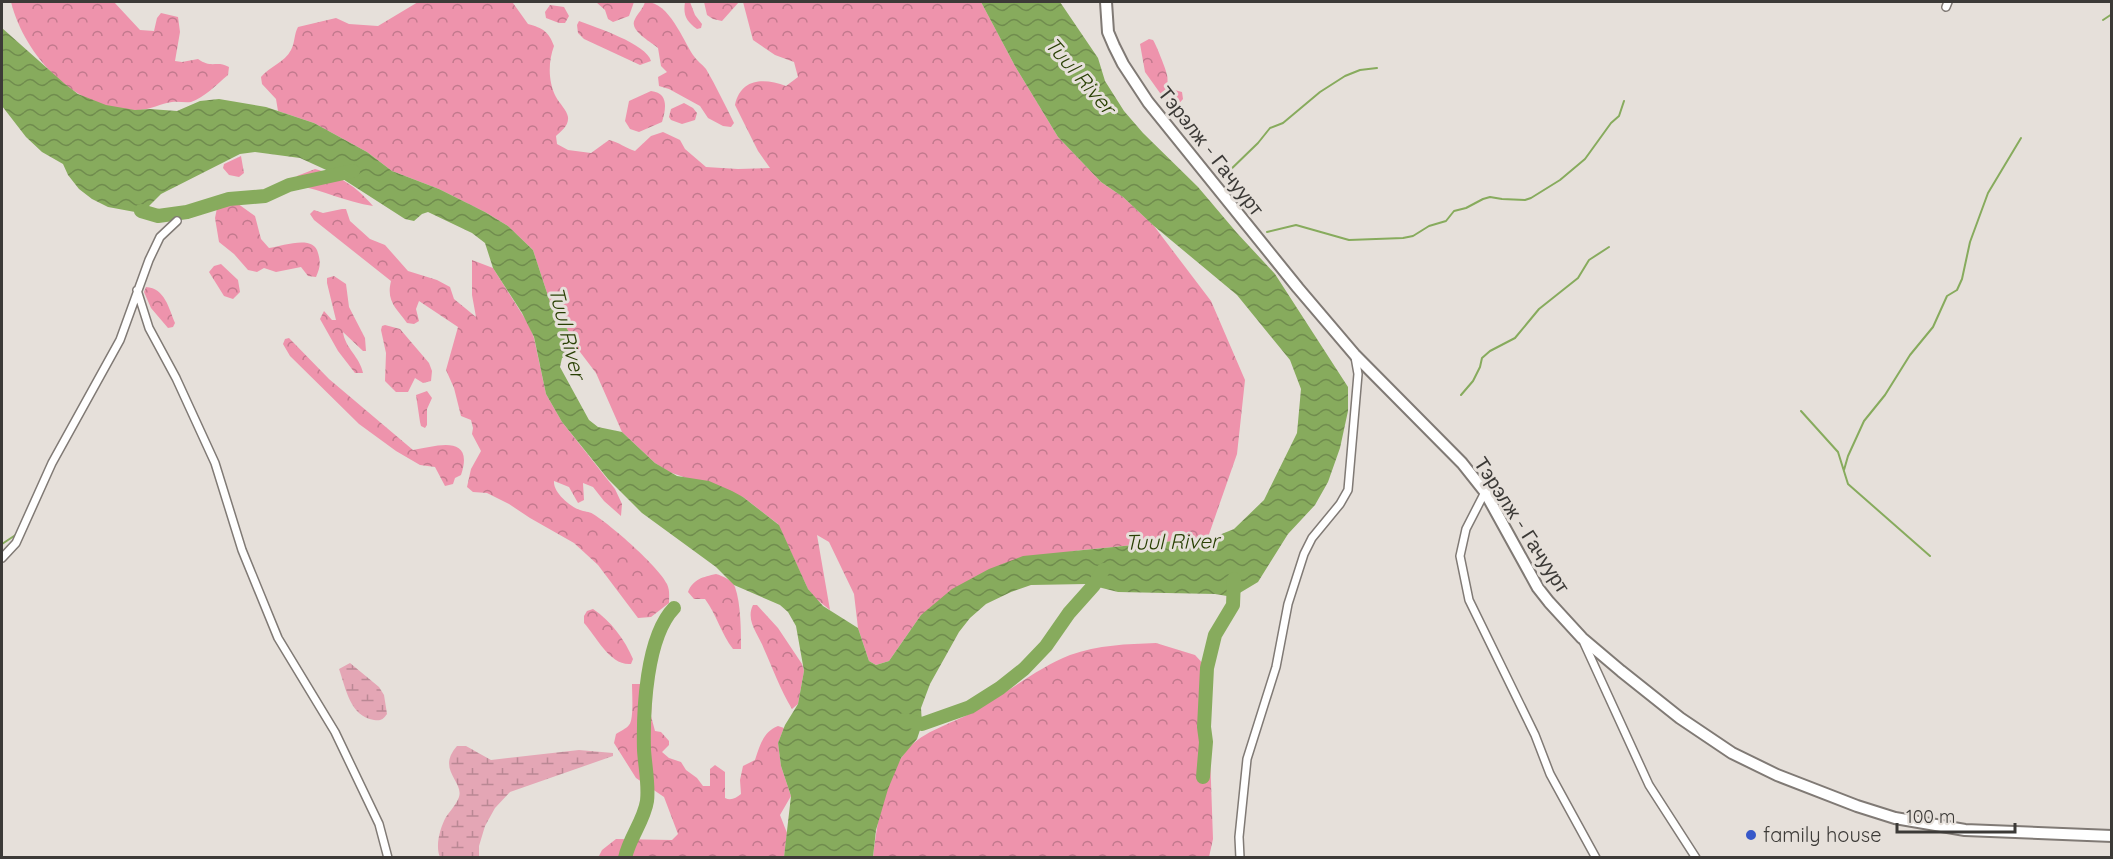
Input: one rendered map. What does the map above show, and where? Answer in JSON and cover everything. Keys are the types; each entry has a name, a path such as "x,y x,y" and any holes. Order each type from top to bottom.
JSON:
{"main road":[{"name":"Тэрэлж - Гачуурт","path":"1106,2 1108,32 1123,64 1148,102 1269,253 1355,355 1462,463 1485,492 1538,588 1582,638 1680,718 1732,753 1821,793 1895,818 1956,829 2047,835 2112,836"}],"street":[{"path":"2,558 16,543 52,463 120,340 137,290 160,237 177,220"},
{"path":"137,290 149,328 176,378 215,463 242,550 279,638 335,732 379,824 388,858"},
{"path":"1240,857 1240,826 1247,759 1276,667 1288,604 1304,554 1312,538 1340,504 1348,490 1358,374 1355,355"},
{"path":"1485,492 1466,530 1460,556 1469,600 1534,735 1550,774 1596,858"},
{"path":"1582,638 1649,785 1696,858"}],"green space":[{"path":"11,2 114,2 140,30 154,31 157,18 161,13 178,17 180,32 175,61 198,59 207,63 225,65 229,67 228,75 206,94 191,102 172,102 137,110 115,108 94,101 74,91 41,61 28,42"},
{"path":"418,2 509,2 513,3 528,24 548,34 554,46 550,65 551,85 568,117 566,126 556,136 557,144 568,150 591,153 609,140 635,151 651,136 663,132 680,140 685,149 706,167 738,169 770,168 758,151 735,105 738,96 742,90 754,82 778,83 786,86 798,77 794,62 775,55 753,40 743,2 981,2 1015,66 1058,137 1101,182 1123,197 1154,226 1211,301 1245,380 1237,454 1207,540 1073,551 921,615 889,661 876,665 869,661 858,628 854,594 829,542 817,535 830,610 808,589 778,524 743,497 669,472 655,463 622,432 596,373 577,348 550,302 533,250 508,226 439,189 392,171 367,152 314,123 278,111 276,99 262,84 261,77 288,54 298,27 336,18 349,24 378,26"},
{"path":"596,2 634,2 629,16 613,22 608,19 605,10"},
{"path":"645,2 661,7 674,22 693,55 706,69 734,123 731,127 723,126 708,118 700,106 659,86 658,77 667,72 661,66 658,48 637,31 634,23"},
{"path":"685,2 690,2 695,15 702,24 701,28 697,29 688,20 684,11"},
{"path":"704,2 739,2 722,21 707,15"},
{"path":"550,5 564,7 569,16 565,23 546,18 545,12"},
{"path":"579,21 631,42 640,48 651,61 640,65 584,39 578,33"},
{"path":"1149,39 1153,40 1159,52 1167,73 1168,85 1171,89 1182,92 1183,99 1175,108 1170,107 1145,72 1140,44"},
{"path":"651,91 661,95 665,102 662,122 639,132 630,129 625,121 629,101"},
{"path":"684,103 697,113 695,120 682,124 671,120 669,117 671,109"},
{"path":"241,156 244,173 239,177 229,175 223,168 224,164"},
{"path":"315,169 347,183 373,206 296,185 297,176"},
{"path":"234,201 255,216 261,239 269,248 297,243 311,244 315,247 320,263 316,277 308,276 301,267 276,272 264,268 257,272 248,270 219,242 215,218 218,203"},
{"path":"346,209 350,221 370,239 385,245 408,271 437,280 450,287 454,299 476,317 472,295 472,260 493,268 529,325 546,394 562,422 615,489 622,504 621,516 604,501 593,487 583,483 584,500 578,503 569,487 554,481 556,490 571,505 601,519 645,557 667,584 669,603 651,617 638,618 598,565 574,543 509,504 487,493 473,492 467,487 471,469 481,451 472,434 471,420 461,416 454,388 446,370 458,327 419,301 416,309 419,321 414,324 407,323 391,299 391,281 314,220 310,214 314,210 323,213"},
{"path":"221,264 238,280 240,292 233,299 224,296 209,272 214,266"},
{"path":"334,276 346,284 349,307 365,338 366,351 363,351 343,332 363,373 355,373 338,351 320,319 324,311 332,320 336,320 327,283 327,278"},
{"path":"146,287 162,295 175,323 173,327 168,328 151,308 144,292"},
{"path":"385,325 400,329 429,363 432,371 431,381 423,383 415,378 408,392 396,392 385,381 386,353 381,330"},
{"path":"289,338 329,379 413,450 442,445 458,448 463,453 464,462 461,475 455,478 453,484 445,486 435,467 420,465 359,424 290,356 283,344 285,339"},
{"path":"427,391 432,398 427,409 425,428 421,426 416,395"},
{"path":"716,574 730,580 735,587 740,609 741,649 733,649 705,599 694,599 688,592 696,581"},
{"path":"753,605 757,605 778,628 802,664 804,671 798,704 792,709 754,628 751,617"},
{"path":"593,609 606,619 622,638 633,659 631,664 616,660 610,655 584,623 587,611"},
{"path":"1156,643 1195,655 1207,668 1213,839 1209,857 873,858 887,786 900,760 921,737 971,713 1045,667 1070,655 1102,647"},
{"path":"350,663 379,687 384,695 387,714 383,719 376,720 366,717 354,707 339,669"},
{"path":"632,684 647,684 652,698 651,716 655,731 661,732 669,741 669,745 662,752 669,758 681,762 703,786 710,786 710,769 715,765 725,772 725,798 727,799 733,799 741,794 740,780 743,766 755,760 765,735 778,726 784,728 778,743 781,766 791,796 780,815 787,833 784,857 598,858 602,850 616,839 672,840 678,834 664,797 636,778 614,743 616,734 631,722"},
{"path":"457,746 466,746 491,760 579,750 613,753 613,756 510,792 495,808 485,826 479,846 479,857 440,857 438,842 440,832 446,817 459,797 458,786 449,762"}],"water":[{"name":"Tuul River","path":"981,2 1060,2 1098,58 1105,81 1124,111 1198,187 1275,274 1348,387 1348,411 1340,448 1328,482 1315,505 1288,534 1258,582 1233,597 1215,594 1118,592 1086,584 1031,585 986,604 970,618 959,632 930,684 921,708 922,724 917,739 901,758 888,789 876,830 873,857 784,857 791,796 781,766 778,743 785,725 798,704 804,671 796,626 788,612 780,605 734,585 716,567 642,513 608,479 562,422 546,394 534,337 522,313 493,268 485,243 472,233 428,212 414,221 405,219 335,174 300,158 255,152 240,154 161,194 145,210 135,212 108,207 79,189 63,164 42,152 26,137 2,106 2,28 78,94 106,105 135,110 177,111 200,101 219,99 266,107 314,123 367,152 392,171 439,189 508,226 533,250 550,302 576,343 577,348 572,354 562,358 560,367 589,420 598,427 622,432 655,463 677,476 709,481 743,497 779,525 808,589 823,606 858,628 869,661 876,665 889,661 921,615 952,589 989,569 1023,556 1174,541 1207,540 1234,529 1264,500 1297,433 1301,389 1290,360 1237,295 1123,197 1101,182 1058,137 1015,66"}],"waterway":[{"path":"2103,20 2112,14"},
{"path":"1225,175 1270,128 1283,123 1320,92 1345,76 1360,70 1377,68"},
{"path":"1267,232 1296,225 1349,240 1403,238 1413,236 1429,226 1446,221 1454,211 1466,208 1483,199 1490,197 1525,200 1531,198 1560,180 1585,159 1611,123 1619,116 1624,101"},
{"path":"1844,470 1864,421 1885,395 1910,355 1933,327 1947,296 1957,290 1962,279 1970,242 1988,193 2021,138"},
{"path":"141,211 158,216 187,212 229,199 265,196 289,185 353,171"},
{"path":"1461,395 1473,381 1482,358 1490,351 1515,338 1539,309 1578,278 1589,260 1609,247"},
{"path":"1801,411 1838,452 1848,484 1930,556"},
{"path":"2,544 17,534"},
{"path":"904,720 922,724 970,707 1000,688 1024,669 1046,646 1069,613 1094,585 1103,570"},
{"path":"1203,777 1207,668 1215,635 1233,605 1234,579"},
{"path":"625,858 647,801 644,715 648,675 657,637 674,608"}],"place":[{"name":"family house","path":"1751,835"}]}
